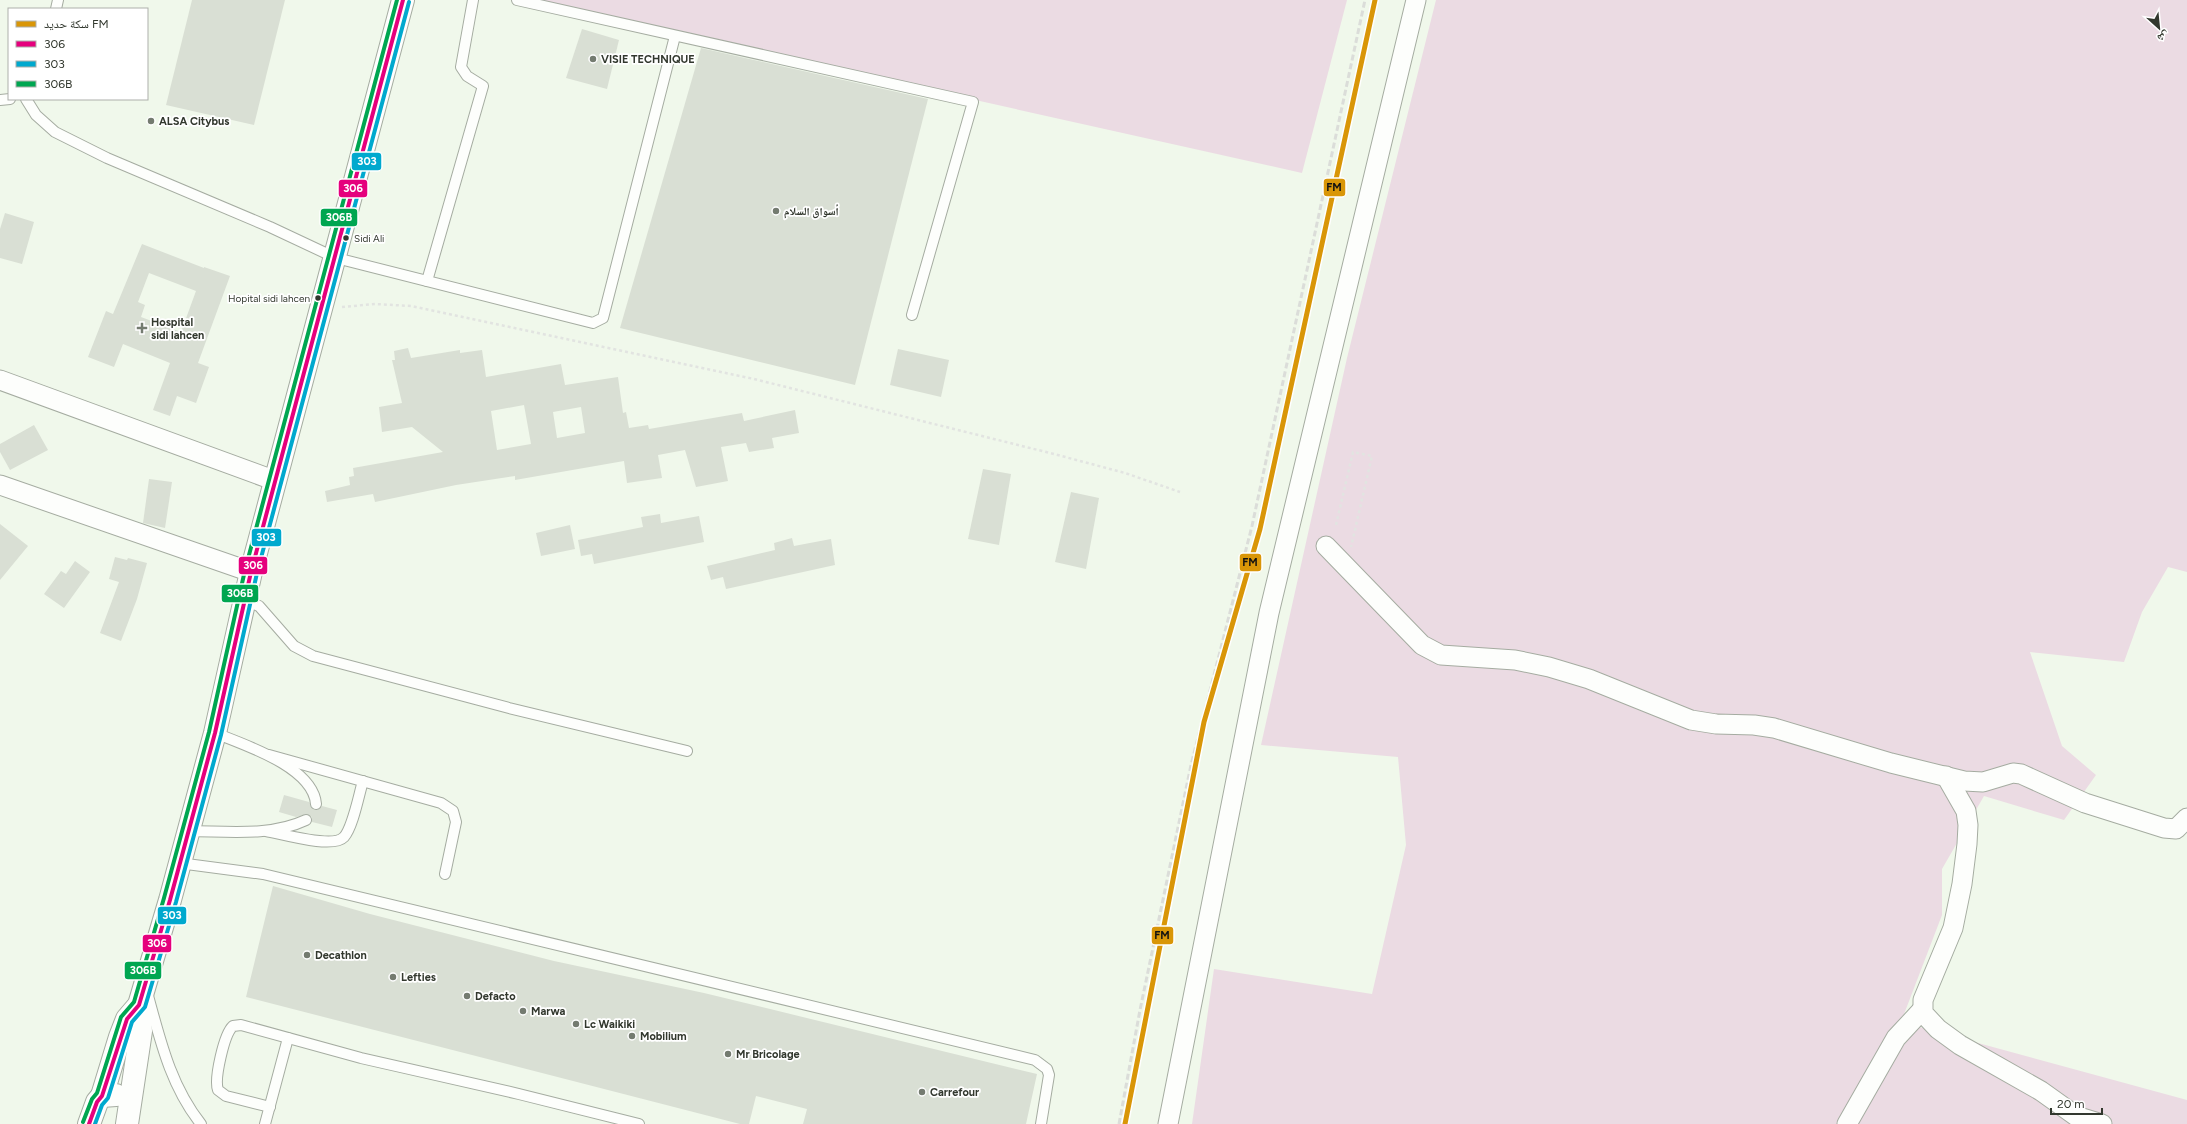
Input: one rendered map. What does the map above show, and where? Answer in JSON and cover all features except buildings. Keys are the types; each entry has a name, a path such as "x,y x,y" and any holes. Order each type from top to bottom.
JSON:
{"main road":[{"path":"130,1120 141,1031 139,1005 215,733 251,572 336,258 403,0"},
{"path":"89,1124 97,1102 102,1096 127,1019 139,1005"},
{"path":"102,1096 116,1095 122,1098 130,1120"}],"street":[{"path":"1168,1124 1269,613 1416,0"},
{"path":"0,380 276,481"},
{"path":"0,485 251,572"},
{"path":"1326,546 1422,645 1441,655 1516,660 1550,667 1590,679 1691,720 1716,724 1754,724 1774,728 1891,763 1946,776 1983,782 2013,773 2021,774 2085,803 2150,825 2183,828"},
{"path":"1946,776 1966,811 1967,844 1962,884 1953,928 1922,1000 1922,1010 1924,1015 1938,1029 1960,1045 2041,1091 2076,1116 2102,1124"},
{"path":"1847,1124 1896,1038 1922,1010"}],"lane":[{"path":"427,281 482,86 467,76 461,67 472,0"},
{"path":"518,0 973,102 912,315"},
{"path":"27,100 36,115 55,132 107,158 270,226 336,258 593,323 603,318 675,36"},
{"path":"244,600 259,606 294,646 313,656 509,708 687,751"},
{"path":"215,733 268,755 441,803 453,811 456,822 445,874"},
{"path":"268,755 307,782 314,792 316,804"},
{"path":"188,831 266,831 329,843 340,840 347,833 363,781"},
{"path":"266,831 286,827 306,820"},
{"path":"179,863 264,874 1035,1060 1047,1068 1050,1075 1041,1124"},
{"path":"145,983 168,1065 187,1104 201,1124"},
{"path":"270,1107 221,1094 218,1090 216,1080 221,1058 230,1029 237,1025 374,1062 519,1094 639,1124"},
{"path":"265,1124 288,1038"}],"path":[{"path":"322,310 375,304 412,306 754,379 1125,473 1180,492"},
{"path":"1336,525 1354,452 1372,456 1347,568"}],"shaded area":[{"path":"527,0 1347,0 1302,173"},
{"path":"1436,0 2187,0 2187,572 2168,567 2142,612 2124,662 2030,652 2062,746 2096,775 2064,820 1984,796 1942,869 1942,915 1901,1022 2187,1100 2187,1124 1192,1124 1214,969 1372,994 1406,845 1398,757 1261,745 1347,358"}],"railway":[{"path":"1119,1124 1140,1010 1191,765 1252,526 1365,0"}],"rail line":[{"name":"FM","path":"1125,1124 1204,722 1260,529 1375,0"}],"transit line":[{"name":"306B","path":"83,1122 92,1099 97,1093 121,1017 134,1002 164,898 209,732 245,570 397,0"},
{"name":"306","path":"89,1124 97,1102 102,1096 127,1019 139,1005 170,900 215,733 251,572 403,0"},
{"name":"303","path":"95,1124 102,1105 108,1098 132,1022 145,1007 176,902 221,735 257,573 409,2"}],"place":[{"name":"VISIE TECHNIQUE","path":"593,59"},
{"name":"ALSA Citybus","path":"151,121"},
{"name":"أسواق السلام","path":"776,211"},
{"name":"Sidi Ali","path":"346,238"},
{"name":"Hopital sidi lahcen","path":"318,298"},
{"name":"Hospital sidi lahcen","path":"142,328"},
{"name":"Decathlon","path":"307,955"},
{"name":"Lefties","path":"393,977"},
{"name":"Defacto","path":"467,996"},
{"name":"Marwa","path":"523,1011"},
{"name":"Lc Waikiki","path":"576,1024"},
{"name":"Mobilium","path":"632,1036"},
{"name":"Mr Bricolage","path":"728,1054"},
{"name":"Carrefour","path":"922,1092"}]}
